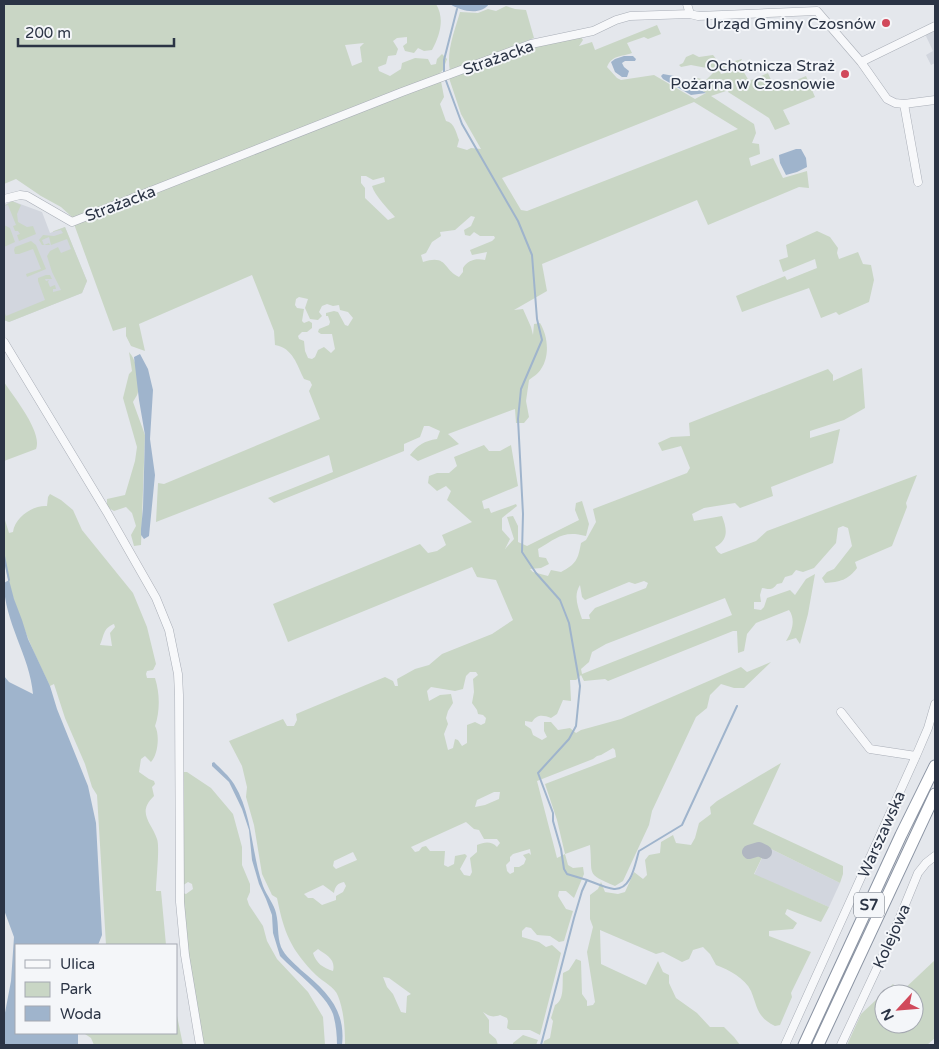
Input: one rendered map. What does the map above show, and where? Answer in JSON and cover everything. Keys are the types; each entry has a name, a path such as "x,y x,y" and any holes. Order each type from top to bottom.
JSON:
{"highway":[{"name":"S7","path":"804,1045 900,835 935,766"},
{"name":"S7","path":"818,1045 935,794"}],"street":[{"path":"687,4 690,14"},
{"name":"Strażacka","path":"4,199 20,194 27,196 72,222 530,44 593,31 616,20 630,16 690,14 698,16 817,11 861,62 887,100 904,104"},
{"path":"861,62 935,26"},
{"path":"918,182 904,104 935,100"},
{"path":"4,342 148,581 168,630 178,674 179,695 180,902 185,955 200,1045"},
{"name":"Warszawska","path":"785,1045 916,756 928,728 935,704"},
{"path":"841,712 870,749 916,756"},
{"name":"Kolejowa","path":"841,1045 893,934 918,873 934,857"}],"shaded area":[{"path":"935,30 935,63 931,65 926,55 933,51 925,34"},
{"path":"12,201 42,212 50,233 65,227 87,281 82,293 9,322 4,320 4,205"},
{"path":"767,847 840,883 829,907 754,875"}],"green space":[{"path":"4,4 436,4 439,10 440,27 432,50 424,51 418,48 414,53 405,51 403,46 407,43 407,37 397,38 393,41 398,49 396,55 388,56 386,64 378,67 379,71 390,76 401,69 402,63 415,58 428,59 431,65 436,64 437,59 442,54 447,59 443,70 437,76 349,111 339,112 329,119 73,218 61,207 16,179 4,184","holes":["364,43 360,47 362,62 352,66 345,45"]},
{"path":"506,6 526,10 534,38 450,71 450,48 460,12 478,13 488,9 496,11"},
{"path":"657,25 661,34 648,39 644,37 627,43 632,53 614,58 607,67 621,80 654,75 695,99 706,93 695,86 694,82 697,78 706,80 713,73 712,69 691,65 681,67 679,65 683,63 686,57 693,54 699,57 713,55 721,65 742,59 736,66 720,72 721,74 742,69 749,81 768,73 775,89 806,76 815,97 783,110 790,124 775,130 769,118 728,92 729,90 711,96 754,124 756,133 752,143 759,144 760,154 749,158 751,166 773,158 783,178 807,171 809,188 799,187 708,225 697,200 542,264 547,291 514,310 523,309 533,335 534,324 540,323 545,334 547,346 544,364 539,372 529,380 526,401 529,417 524,423 516,423 515,409 448,434 459,444 418,461 410,455 422,444 437,439 440,431 424,426 420,437 404,444 404,451 274,503 268,498 333,472 329,455 156,522 158,483 164,484 320,419 309,391 312,385 310,381 304,379 290,353 275,345 274,331 252,275 139,324 145,351 131,346 126,336 126,327 113,331 74,224 441,81 444,97 440,104 446,121 456,131 459,140 457,147 467,150 471,148 481,149 461,114 449,78 538,44 581,37 583,40 579,46 592,42 595,50","holes":["694,102 738,129 527,211 521,210 502,178","361,176 366,176 373,180 384,177 385,182 372,186 379,198 395,217 388,220 365,198 365,188 361,183","471,216 475,217 471,226 464,230 465,235 470,236 474,232 480,236 494,236 495,238 470,250 472,255 487,252 485,260 470,261 465,265 459,277 441,261 431,260 423,262 421,255 426,253 432,242 441,236 440,232 455,230","299,297 308,299 305,308 310,319 318,320 322,316 319,312 322,306 327,304 339,305 340,310 348,312 353,318 348,326 345,325 338,312 326,313 330,322 329,325 319,329 318,332 321,334 332,334 335,349 331,353 324,347 318,350 315,357 312,359 308,358 304,341 299,339 298,336 312,328 312,323 309,321 304,323 302,321 304,309 297,308 295,305 296,299"]},
{"path":"12,201 21,205 17,214 18,222 27,227 33,226 36,234 19,241 17,235 20,234 18,231 15,231 13,226 16,225 8,205 4,206"},
{"path":"4,225 10,228 15,242 4,247"},
{"path":"65,227 87,281 82,293 9,322 4,320 4,311 6,316 45,300 38,278 50,275 52,279 45,279 46,281 49,280 50,287 55,285 56,289 53,289 53,292 61,290 47,256 50,251 58,247 61,253 71,249 67,239 51,245 49,237 42,240 44,245 39,240 43,235 54,236 63,233 61,230 51,232"},
{"path":"817,231 830,237 838,248 839,259 858,252 863,264 871,265 874,280 869,302 839,315 836,312 821,318 809,288 742,312 736,296 785,276 787,280 817,268 815,259 783,272 779,260 788,257 786,245"},
{"path":"31,241 36,245 46,269 27,277 26,274 41,269 33,249 19,254 15,254 14,250 15,247"},
{"path":"129,352 136,365 138,381 138,392 133,402 145,435 141,545 134,546 131,535 136,526 132,513 126,507 114,511 107,507 107,499 125,495 137,447 123,398 129,374 132,371"},
{"path":"862,368 865,408 844,420 810,431 810,438 840,429 833,463 771,487 773,496 740,508 735,503 704,508 692,514 694,521 722,516 726,534 723,541 715,547 721,554 756,541 767,531 917,475 892,546 855,562 857,568 847,578 825,583 822,578 827,572 834,569 852,546 848,528 843,526 838,528 836,543 814,568 803,572 796,570 792,575 785,577 782,583 777,584 772,589 762,588 761,602 754,602 754,609 761,610 767,598 790,590 795,595 806,579 815,574 808,614 800,644 796,638 786,641 792,626 789,610 756,623 747,634 744,651 738,653 737,631 733,631 608,681 605,679 584,681 581,675 576,680 570,680 571,701 563,700 557,714 551,718 540,716 532,722 525,721 525,725 531,729 533,735 542,740 547,737 544,731 544,722 551,722 558,730 570,728 576,733 621,719 741,667 747,672 771,662 744,688 734,688 721,684 710,695 707,708 696,717 652,811 649,825 623,881 615,886 592,872 590,845 565,854 568,865 573,868 583,867 584,874 574,898 566,891 559,891 558,896 566,909 573,911 564,941 559,942 550,936 537,935 531,928 526,927 522,931 522,937 539,942 546,947 552,945 561,953 540,1035 530,1030 510,1030 507,1028 507,1018 500,1015 491,1016 483,1012 489,1020 489,1033 496,1039 498,1045 345,1045 343,1014 336,993 332,987 307,966 295,949 286,931 277,898 272,895 262,874 254,825 246,797 247,787 242,766 229,741 283,719 287,726 294,726 297,720 296,714 385,677 393,681 395,686 398,686 397,679 415,669 429,665 442,654 492,634 513,620 496,580 477,577 472,567 288,642 273,604 420,544 428,553 437,551 446,545 442,535 472,522 447,500 451,491 446,486 437,491 428,483 429,476 437,473 449,473 457,466 454,457 484,445 489,451 500,451 511,445 518,486 482,501 484,509 489,508 491,513 516,504 517,506 502,518 502,530 510,539 505,549 514,539 507,517 513,516 518,526 518,542 527,546 579,520 575,510 576,503 582,501 589,524 586,536 571,534 560,536 550,541 538,549 539,557 546,558 549,564 541,568 530,569 533,572 548,576 551,570 561,572 576,561 581,543 586,540 596,522 593,509 687,473 690,468 681,446 662,451 658,443 671,437 690,436 689,423 828,369 833,375 833,381","holes":["644,581 648,583 646,588 595,608 589,615 590,619 582,619 579,610 577,593 580,585 582,597 585,600 629,582 635,584","725,598 732,615 582,674 581,669 589,662 592,652 606,644","470,672 476,672 478,675 473,679 474,692 472,703 478,714 486,718 485,723 481,725 475,722 467,725 467,743 462,746 455,739 453,748 448,750 444,734 448,724 446,718 448,711 453,703 451,694 440,695 429,701 427,691 431,687 455,691 463,689 466,676","613,748 616,757 545,784 557,820 565,854 557,858 537,781 593,759","494,792 500,792 499,799 475,807 477,800","466,822 474,829 479,830 484,839 497,839 500,843 497,847 488,843 477,845 477,852 470,858 472,872 470,876 464,875 460,869 467,856 465,854 455,856 454,864 448,867 444,865 445,851 430,851 426,846 415,852 411,847","530,849 531,855 529,853 523,855 526,859 524,864 514,867 514,872 510,874 507,871 506,865 510,861 510,857 513,854","353,852 357,860 336,869 333,866 334,861","344,882 346,886 343,892 336,896 336,900 322,905 304,894 323,885 334,893 338,884","318,949 332,960 333,971 323,967 316,960 313,953","383,977 389,978 411,994 407,996 406,1013 401,1012 393,994 387,987"]},
{"path":"4,382 31,424 37,442 36,449 4,461"},
{"path":"50,494 73,510 82,530 133,593 147,627 156,664 153,670 147,671 146,674 147,678 155,678 159,696 159,708 155,726 158,745 151,762 145,756 141,759 139,772 154,781 155,784 152,787 154,796 146,808 146,813 158,843 156,891 161,891 166,944 106,944 97,795 92,787 85,764 65,718 54,684 50,686 22,624 11,592 3,554 4,517 9,533 13,532 17,521 26,513 42,506 47,506","holes":["114,624 115,627 110,633 112,646 100,645 104,633"]},
{"path":"781,763 753,824 843,866 843,874 840,883 767,847 754,874 829,907 821,922 787,909 785,914 797,923 793,929 769,931 769,936 811,952 791,993 792,997 780,1025 775,1026 764,1019 758,1011 751,991 745,982 731,972 716,965 710,954 703,947 693,950 689,959 682,962 663,952 656,954 600,930 601,964 646,985 658,961 663,972 669,975 669,983 676,998 697,1013 710,1027 724,1027 740,1045 543,1045 544,1041 550,1038 553,1021 551,1018 555,1005 562,995 563,973 569,970 576,959 581,961 582,994 587,1001 587,1006 593,1005 595,1002 587,952 593,927 590,919 590,895 598,889 601,882 605,892 618,894 625,892 634,872 643,879 647,875 645,860 649,855 660,853 661,842 673,835 676,843 691,845 699,823 711,814 710,807"},
{"path":"182,772 187,772 211,788 233,814 242,847 242,865 250,884 250,892 247,899 249,905 263,926 267,941 277,959 308,992 323,1017 325,1045 203,1045 186,944 183,893 186,894 193,889 192,884 188,882 182,886"},
{"path":"935,960 935,1038 927,1045 847,1045 861,1014 874,1002 874,1034 924,1034 924,984 910,984"},
{"path":"178,1021 183,1045 94,1045 91,1038 85,1034 178,1034"},
{"path":"523,1035 538,1040 536,1045 513,1045"}],"water":[{"path":"450,4 489,4 481,10 470,11 459,9"},
{"path":"624,56 633,56 636,59 635,61 625,61 622,63 629,71 627,77 622,77 615,72 611,62"},
{"path":"663,74 674,76 706,93 691,95 663,79 661,76"},
{"path":"801,149 806,158 807,167 786,175 780,163 779,155"},
{"path":"140,354 148,369 153,390 150,439 155,475 149,536 144,539 141,535 141,529 145,435 134,357"},
{"path":"9,580 28,639 50,686 57,709 88,786 96,823 102,935 98,944 15,944 15,1034 78,1034 78,1045 4,1045 4,1018 11,981 14,937 4,910 4,676 9,682 33,694 27,666 8,611 4,583"},
{"path":"214,762 234,784 245,808 259,873 276,913 281,947 290,959 326,993 332,1002 341,1021 342,1045 337,1045 335,1022 329,1006 317,991 280,956 273,933 272,915 259,884 252,860 249,830 242,809 229,782 212,766"}],"waterway":[{"path":"444,73 444,60 457,9"},
{"path":"445,78 462,124 518,221 532,255 537,319 542,340 521,389 518,419 523,514 522,552 536,573 560,600 569,623 580,686 576,726 569,739 538,773 553,813 553,821 561,849 564,869 567,874 587,880"},
{"path":"4,556 9,580"},
{"path":"541,1045 574,918 587,880 614,889 620,888 629,881 639,851 682,825 737,706"}],"taxiway":[{"path":"749,852 759,849 765,852"}],"place":[{"name":"Urząd Gminy Czosnów","path":"886,23"},
{"name":"Ochotnicza Straż Pożarna w Czosnowie","path":"845,74"}]}
